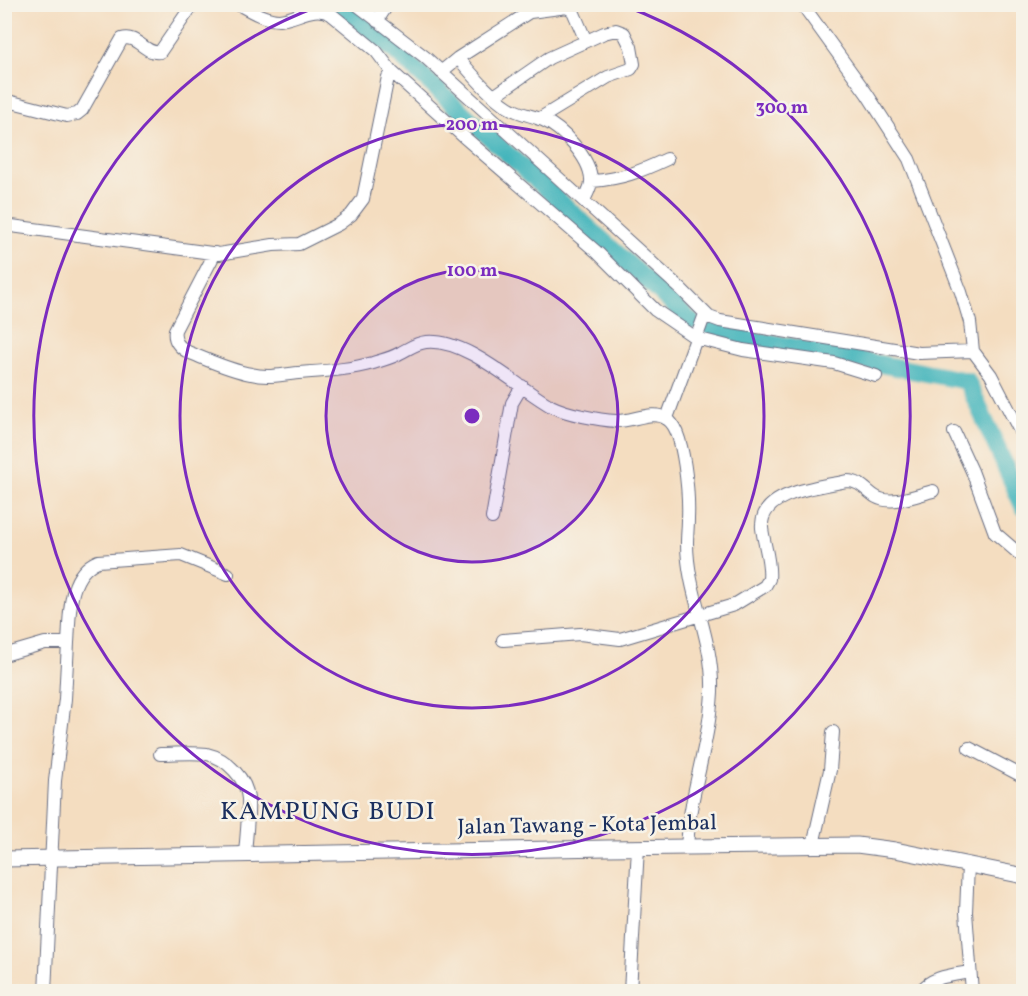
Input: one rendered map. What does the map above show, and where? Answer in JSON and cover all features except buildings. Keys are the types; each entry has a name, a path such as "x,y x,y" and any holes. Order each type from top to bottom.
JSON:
{"main road":[{"name":"Jalan Tawang - Kota Jembal","path":"4,859 813,845 874,847 1023,876"}],"street":[{"path":"4,100 68,116 77,114 82,110 122,39 132,39 152,52 160,52 193,4"},
{"path":"238,4 277,20 315,10 326,11 376,51 392,72 598,253 655,310 696,338 743,350 834,363 876,376"},
{"path":"356,4 441,72 682,290 705,314 720,321 894,350 936,354 973,351"},
{"path":"377,21 388,4"},
{"path":"801,4 886,121 909,159 962,291 970,322 973,351 991,375 1023,439"},
{"path":"441,72 533,8 567,7 573,10 586,41"},
{"path":"494,96 549,58 616,30 624,33 631,47 634,64 631,69 608,77 539,119"},
{"path":"458,58 483,87 507,106 522,114 544,120 567,138 587,162 592,181 584,201"},
{"path":"4,225 215,253 299,244 319,235 351,215 363,199 388,77 392,72"},
{"path":"592,181 616,179 640,172 667,159"},
{"path":"215,253 174,336 177,343 188,352 236,370 253,375 269,376 357,367 383,360 426,342 444,344 465,351 553,407 616,421 658,415 667,418 674,425 682,453 688,518 689,568 709,643 712,692 707,734 691,807 687,847"},
{"path":"667,418 705,314"},
{"path":"492,518 512,404 522,386"},
{"path":"954,432 972,471 994,534 1023,558"},
{"path":"503,640 580,633 620,639 735,605 765,586 770,572 762,519 775,501 788,494 848,481 855,481 878,498 886,500 896,500 933,490"},
{"path":"45,992 55,781 73,590 89,564 98,561 181,555 228,574"},
{"path":"4,655 45,643 68,643"},
{"path":"813,845 830,770 833,732"},
{"path":"969,748 1023,777"},
{"path":"160,754 209,754 226,762 235,772 248,797 245,855"},
{"path":"630,992 638,847"},
{"path":"968,865 966,912 972,992"},
{"path":"921,992 926,984 933,980 970,972"}],"waterway":[{"path":"335,4 385,42 691,321"},
{"path":"712,331 967,381 1024,508"}],"district":[{"name":"KAMPUNG BUDI","path":"328,812"}]}
